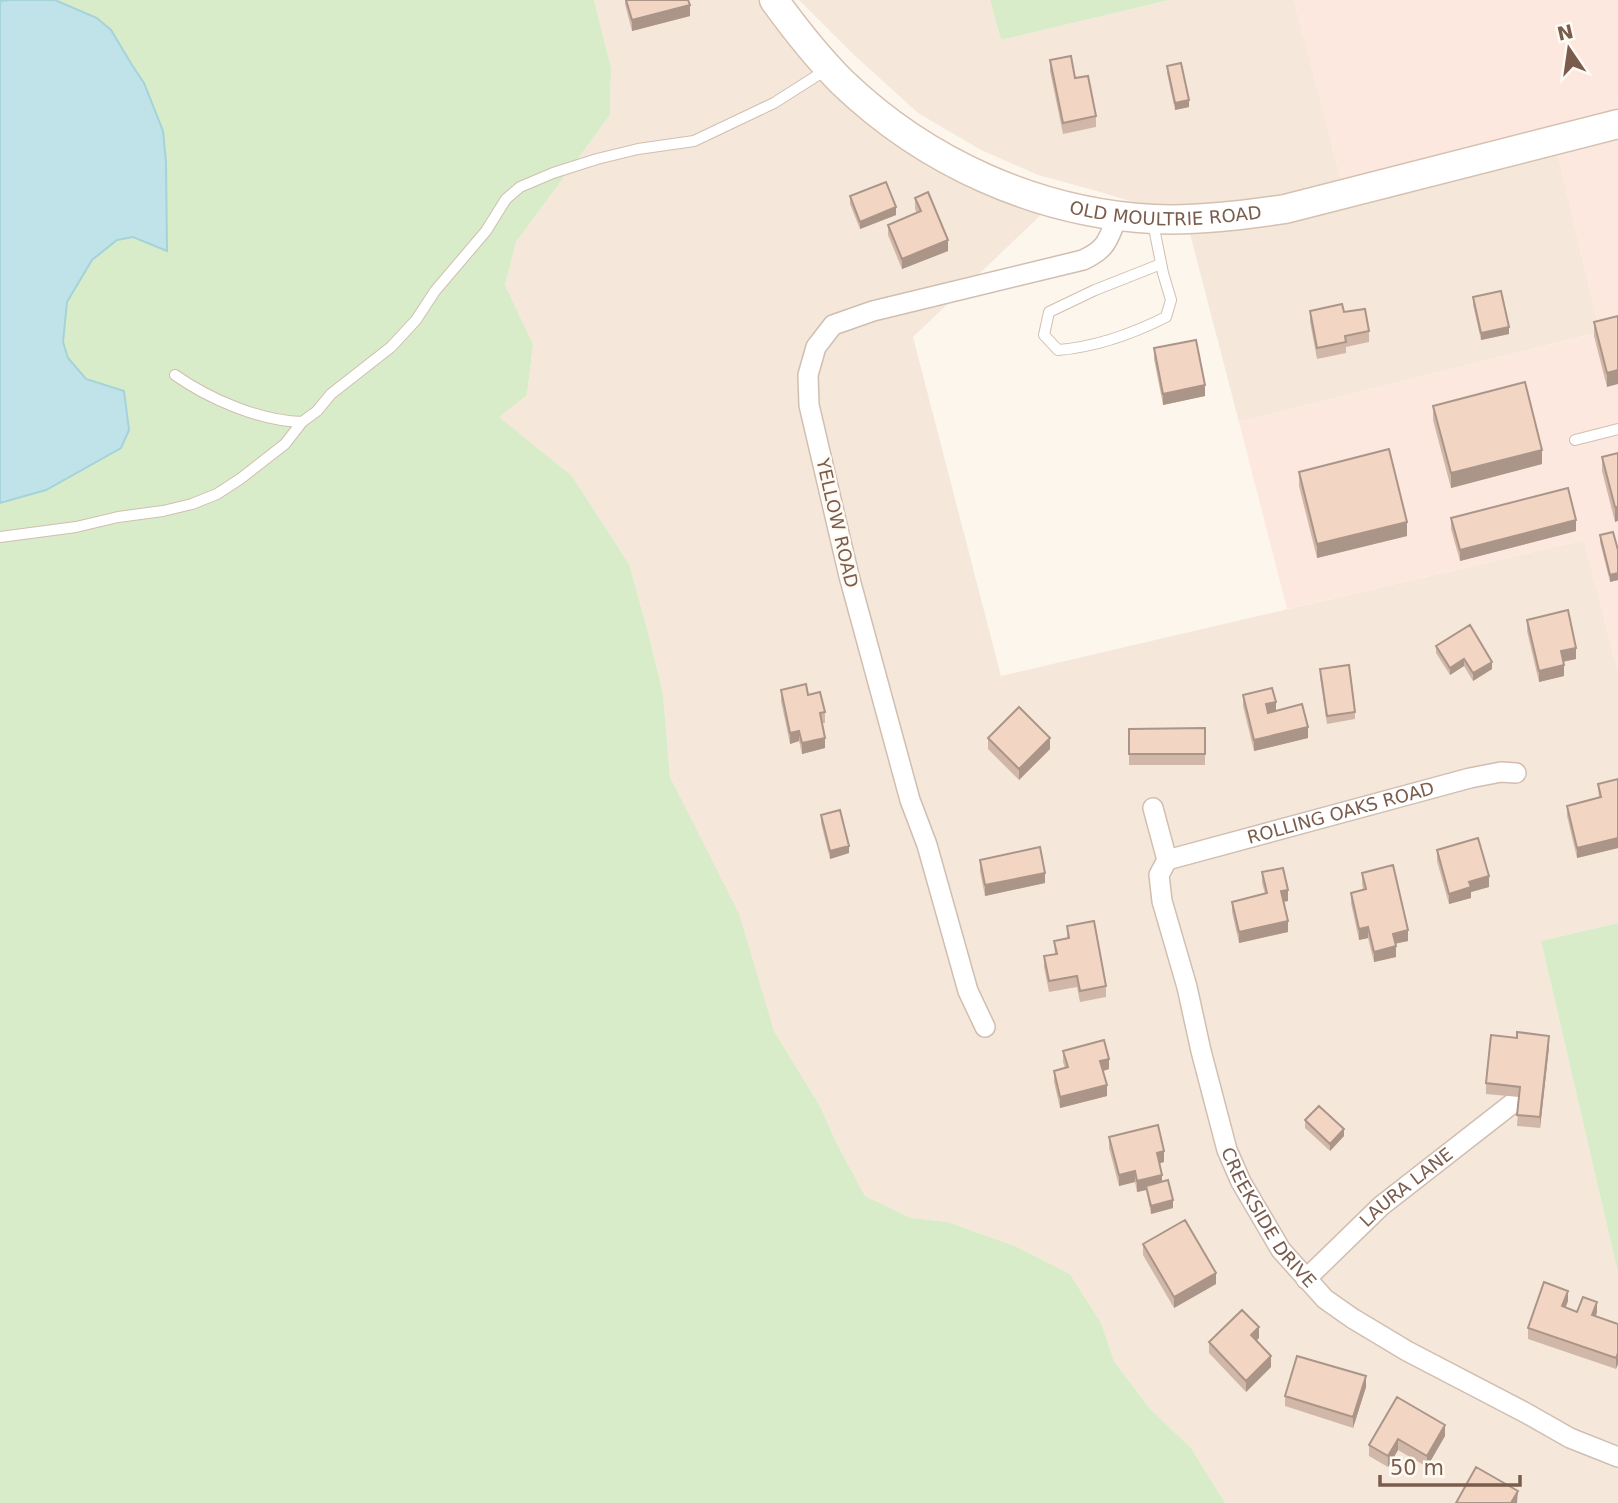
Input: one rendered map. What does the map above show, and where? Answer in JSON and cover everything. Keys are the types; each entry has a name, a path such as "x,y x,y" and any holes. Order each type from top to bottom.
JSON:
{"main road":[{"name":"OLD MOULTRIE ROAD","path":"775,0 797,32 842,82 876,112 913,139 952,162 1030,196 1118,216 1189,219 1286,209 1618,124"}],"street":[{"name":"YELLOW ROAD","path":"985,1027 968,991 927,845 910,800 849,576 809,405 808,375 816,347 833,325 873,311 1083,260 1093,256 1107,243 1118,216"},
{"name":"ROLLING OAKS ROAD","path":"1167,860 1470,778 1500,772 1516,773"},
{"name":"CREEKSIDE DRIVE","path":"1153,808 1167,860 1159,875 1162,901 1187,987 1227,1150 1241,1182 1281,1250 1325,1299 1352,1318 1407,1351 1570,1438 1618,1457"},
{"name":"LAURA LANE","path":"1306,1279 1381,1206 1513,1103"}],"lane":[{"path":"0,537 163,511 217,495 285,444 302,422 317,411 331,394 391,347 486,232 506,199 520,187 597,159 638,149 694,141 774,103 818,75 826,65"},
{"path":"1153,219 1171,300 1166,317 1140,330 1082,348 1058,350 1044,335 1049,312 1095,290 1161,264"},
{"path":"175,375 190,386 254,413 285,421 302,422"},
{"path":"1575,440 1618,429"}],"shaded area":[{"path":"594,0 763,0 819,72 1045,211 913,337 1001,676 1584,540 1618,671 1618,923 1541,941 1618,1273 1618,1503 1225,1503 1191,1448 1150,1409 1114,1361 1101,1323 1070,1274 1015,1246 948,1222 911,1218 865,1196 820,1106 774,1031 758,979 670,777 663,694 629,564 572,476 498,417 527,395 533,344 505,285 516,242 610,115 611,68"},
{"path":"799,0 990,0 1001,40 1169,0 1294,0 1342,183 1283,198 1153,208 1038,175 981,150 918,113"},
{"path":"1294,0 1618,0 1618,112 1342,183"},
{"path":"1618,135 1618,671 1584,540 1287,609 1239,422 1600,332 1557,151"},
{"path":"1557,151 1600,332 1239,422 1189,230"}],"green space":[{"path":"55,0 594,0 611,68 610,115 516,242 505,285 533,344 527,395 499,417 572,476 629,564 663,694 670,777 739,914 774,1031 820,1106 865,1196 911,1218 948,1222 1015,1246 1070,1274 1101,1323 1114,1361 1150,1409 1191,1448 1225,1503 0,1503 0,503 46,490 86,379 68,358 63,342 67,302 92,260 117,240 132,237 167,250 163,131 144,83 132,65 75,10"},
{"path":"990,0 1169,0 1001,40"},
{"path":"1618,923 1618,1273 1541,941"}],"water":[{"path":"55,0 97,18 111,30 144,83 163,131 167,251 133,237 117,240 92,260 67,302 63,342 68,358 86,379 124,391 129,430 121,448 46,490 0,503 0,1"}],"building":[{"path":"626,0 688,0 690,5 632,20"},
{"path":"1071,56 1075,78 1088,76 1096,116 1063,123 1050,60"},
{"path":"1181,63 1189,100 1175,103 1167,66"},
{"path":"886,182 896,207 860,222 850,196"},
{"path":"928,192 948,240 902,259 888,225 921,211 915,198"},
{"path":"1501,291 1509,327 1481,333 1473,297"},
{"path":"1342,304 1344,312 1365,309 1369,331 1345,336 1346,342 1317,348 1310,311"},
{"path":"1618,316 1618,370 1607,373 1594,322"},
{"path":"1196,340 1205,385 1163,394 1154,348"},
{"path":"1525,382 1542,450 1451,473 1433,406"},
{"path":"1389,449 1407,522 1317,544 1299,472"},
{"path":"1618,453 1618,507 1615,507 1602,457"},
{"path":"1568,488 1576,520 1460,550 1451,518"},
{"path":"1613,532 1618,550 1618,573 1610,575 1600,535"},
{"path":"1568,610 1576,648 1561,651 1564,665 1539,671 1527,620"},
{"path":"1470,625 1492,662 1473,673 1464,659 1450,668 1436,646"},
{"path":"1349,665 1355,712 1327,716 1320,669"},
{"path":"806,684 808,695 820,692 825,712 820,713 825,738 802,743 799,731 790,733 781,690"},
{"path":"1272,688 1276,702 1266,704 1268,713 1302,704 1308,727 1254,740 1243,695"},
{"path":"1019,707 1050,738 1019,769 988,738"},
{"path":"1205,728 1205,754 1129,754 1129,729"},
{"path":"1618,779 1618,838 1577,848 1567,806 1601,797 1598,784"},
{"path":"840,810 849,846 830,851 821,815"},
{"path":"1478,838 1489,876 1469,882 1471,887 1449,894 1437,850"},
{"path":"1040,847 1045,873 985,885 980,860"},
{"path":"1393,865 1408,930 1393,934 1396,946 1374,952 1368,927 1359,929 1351,893 1366,889 1362,873"},
{"path":"1283,868 1288,890 1281,891 1288,921 1239,932 1232,902 1267,893 1262,872"},
{"path":"1094,921 1106,986 1080,991 1077,976 1049,981 1044,956 1057,954 1054,941 1069,938 1067,926"},
{"path":"1517,1032 1549,1036 1540,1117 1517,1115 1520,1087 1486,1083 1491,1035 1517,1038"},
{"path":"1104,1040 1109,1059 1100,1061 1107,1085 1060,1097 1054,1071 1068,1067 1063,1051"},
{"path":"1319,1106 1344,1129 1330,1144 1305,1120"},
{"path":"1158,1125 1164,1151 1157,1153 1162,1175 1137,1181 1135,1171 1119,1175 1109,1137"},
{"path":"1168,1180 1173,1200 1151,1206 1146,1186"},
{"path":"1185,1220 1216,1273 1174,1297 1143,1244"},
{"path":"1544,1282 1568,1291 1562,1306 1577,1312 1583,1297 1597,1302 1592,1315 1618,1324 1616,1358 1528,1328"},
{"path":"1242,1310 1259,1327 1251,1335 1271,1356 1246,1381 1209,1342"},
{"path":"1297,1356 1366,1376 1353,1417 1285,1396"},
{"path":"1397,1397 1445,1425 1427,1456 1398,1439 1388,1456 1369,1445"},
{"path":"1476,1467 1518,1491 1511,1503 1456,1503"}]}
